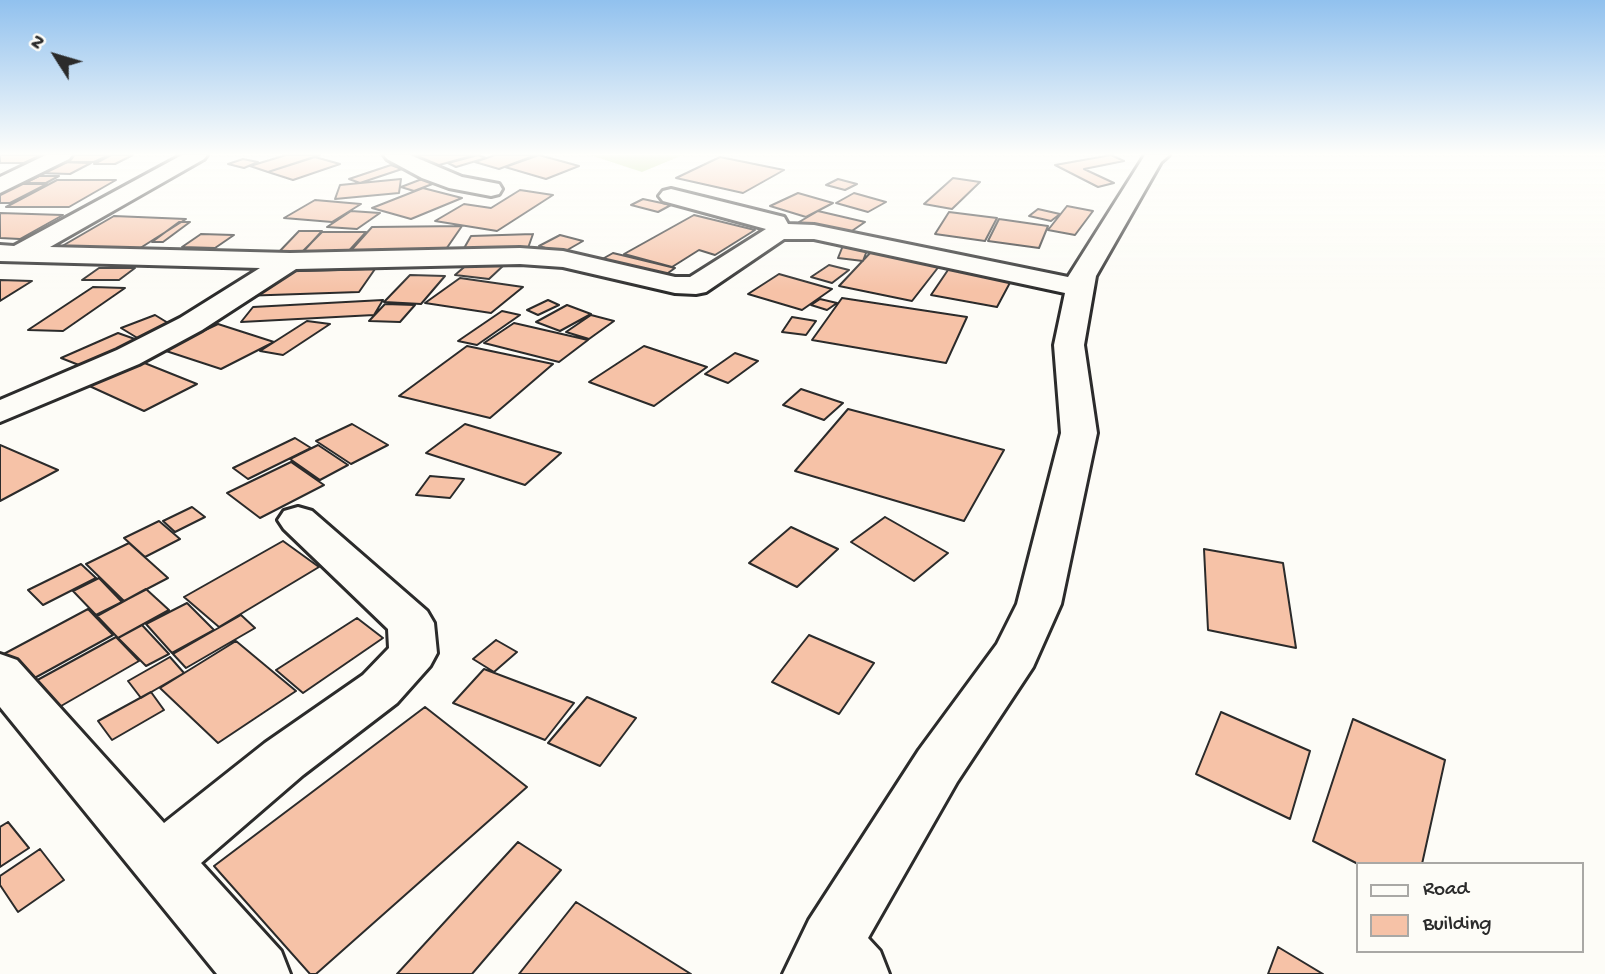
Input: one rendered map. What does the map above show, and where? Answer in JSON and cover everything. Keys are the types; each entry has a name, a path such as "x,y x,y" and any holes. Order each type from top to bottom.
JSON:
{"street":[{"path":"10,253 110,200"},
{"path":"685,200 775,222 779,232"},
{"path":"834,963 938,766 1016,654 1038,604 1079,433 1069,345 1079,288 1082,276 1127,200"},
{"path":"10,253 290,261 520,256 563,259 675,285 696,286 779,232 814,232 1079,288"},
{"path":"0,412 128,357 191,324 290,261"},
{"path":"161,861 284,759 380,689 413,653 411,623 298,520"},
{"path":"9,697 161,861 258,974"}],"building":[{"path":"0,200 15,200 10,203 0,203"},
{"path":"18,200 80,200 69,207 6,207"},
{"path":"314,200 361,204 332,222 284,218"},
{"path":"391,200 456,200 411,219 372,208"},
{"path":"503,200 545,200 497,231 435,221 464,204 491,208"},
{"path":"640,200 650,200 671,205 658,212 631,205"},
{"path":"782,200 833,203 806,217 770,206"},
{"path":"841,200 886,202 868,212 836,203"},
{"path":"928,200 961,200 952,209 924,204"},
{"path":"1067,206 1093,211 1075,235 1048,230"},
{"path":"1038,209 1060,214 1051,221 1029,216"},
{"path":"351,211 380,213 357,229 327,227"},
{"path":"818,211 865,222 846,235 799,222"},
{"path":"949,212 997,218 985,241 935,234"},
{"path":"0,213 63,215 20,239 0,238"},
{"path":"694,215 755,230 715,255 699,250 672,267 624,254"},
{"path":"114,216 186,219 134,252 57,249"},
{"path":"999,219 1048,226 1039,248 988,241"},
{"path":"179,222 190,222 163,242 152,242"},
{"path":"462,226 442,255 346,256 372,227"},
{"path":"299,231 322,231 301,254 277,254"},
{"path":"322,232 366,232 346,254 300,254"},
{"path":"201,234 234,235 215,248 182,247"},
{"path":"533,234 528,248 463,250 471,236"},
{"path":"560,235 583,241 562,253 539,246"},
{"path":"844,243 869,245 863,261 838,258"},
{"path":"871,252 940,265 912,301 839,286"},
{"path":"613,253 675,268 661,278 597,262"},
{"path":"470,262 504,265 489,279 455,275"},
{"path":"829,265 849,270 832,283 811,277"},
{"path":"950,267 1013,277 997,307 931,295"},
{"path":"99,268 135,268 119,280 82,280"},
{"path":"375,269 359,292 241,296 263,272"},
{"path":"779,274 832,289 802,310 748,294"},
{"path":"410,275 445,276 421,304 384,302"},
{"path":"460,278 523,287 491,313 425,303"},
{"path":"0,280 32,281 0,301"},
{"path":"93,287 125,288 63,331 28,330"},
{"path":"842,298 967,317 946,363 812,340"},
{"path":"820,299 837,303 827,310 811,305"},
{"path":"383,300 374,315 241,322 253,307"},
{"path":"548,300 559,305 538,315 527,310"},
{"path":"385,304 415,305 400,322 369,321"},
{"path":"567,305 591,314 560,331 536,322"},
{"path":"502,311 520,315 477,345 458,341"},
{"path":"155,315 178,329 144,342 121,328"},
{"path":"591,315 614,321 589,339 566,332"},
{"path":"792,317 816,321 806,335 782,332"},
{"path":"307,321 330,324 283,355 260,351"},
{"path":"514,323 588,340 559,362 484,343"},
{"path":"218,324 274,342 221,369 163,350"},
{"path":"118,333 146,343 89,369 61,358"},
{"path":"467,346 553,364 490,418 399,396"},
{"path":"644,346 707,367 654,406 589,382"},
{"path":"735,353 758,361 728,383 705,374"},
{"path":"137,360 197,384 144,411 85,384"},
{"path":"801,389 843,403 824,420 783,405"},
{"path":"848,409 1004,450 964,521 795,471"},
{"path":"352,424 388,445 351,464 316,441"},
{"path":"465,424 561,453 525,485 426,453"},
{"path":"295,438 311,448 248,479 233,468"},
{"path":"0,445 58,470 0,501"},
{"path":"318,445 348,465 320,480 290,459"},
{"path":"291,462 324,485 260,518 227,493"},
{"path":"430,476 464,479 450,498 416,495"},
{"path":"192,507 205,517 175,532 163,521"},
{"path":"885,517 948,553 914,581 851,542"},
{"path":"159,521 180,539 145,557 124,538"},
{"path":"791,527 838,549 797,587 749,563"},
{"path":"283,541 319,567 219,627 184,597"},
{"path":"129,543 168,578 124,601 86,564"},
{"path":"1204,549 1283,563 1296,648 1208,630"},
{"path":"81,564 96,578 43,605 28,590"},
{"path":"99,578 122,602 96,615 73,591"},
{"path":"146,589 169,610 118,638 97,616"},
{"path":"187,603 214,630 172,653 146,624"},
{"path":"88,609 113,635 20,686 0,662 0,656"},
{"path":"241,615 255,628 186,668 173,654"},
{"path":"357,618 383,638 303,693 276,670"},
{"path":"142,625 169,654 146,666 118,638"},
{"path":"809,635 874,663 839,714 772,682"},
{"path":"116,637 139,661 42,717 21,689"},
{"path":"496,640 517,652 494,672 473,659"},
{"path":"236,641 296,691 218,743 160,688"},
{"path":"170,657 184,673 141,698 128,681"},
{"path":"484,669 574,703 545,740 453,703"},
{"path":"151,692 164,710 112,740 98,721"},
{"path":"587,697 636,718 600,766 548,743"},
{"path":"425,707 527,787 316,974 310,974 214,866"},
{"path":"1221,712 1310,751 1290,819 1196,774"},
{"path":"1353,719 1445,760 1422,862 1356,863 1313,841"},
{"path":"8,822 29,848 0,867 0,827"},
{"path":"518,842 561,870 472,974 397,974"},
{"path":"40,849 64,880 18,912 0,885 0,876"},
{"path":"576,902 691,974 519,974"},
{"path":"1278,947 1323,974 1268,974"}]}
